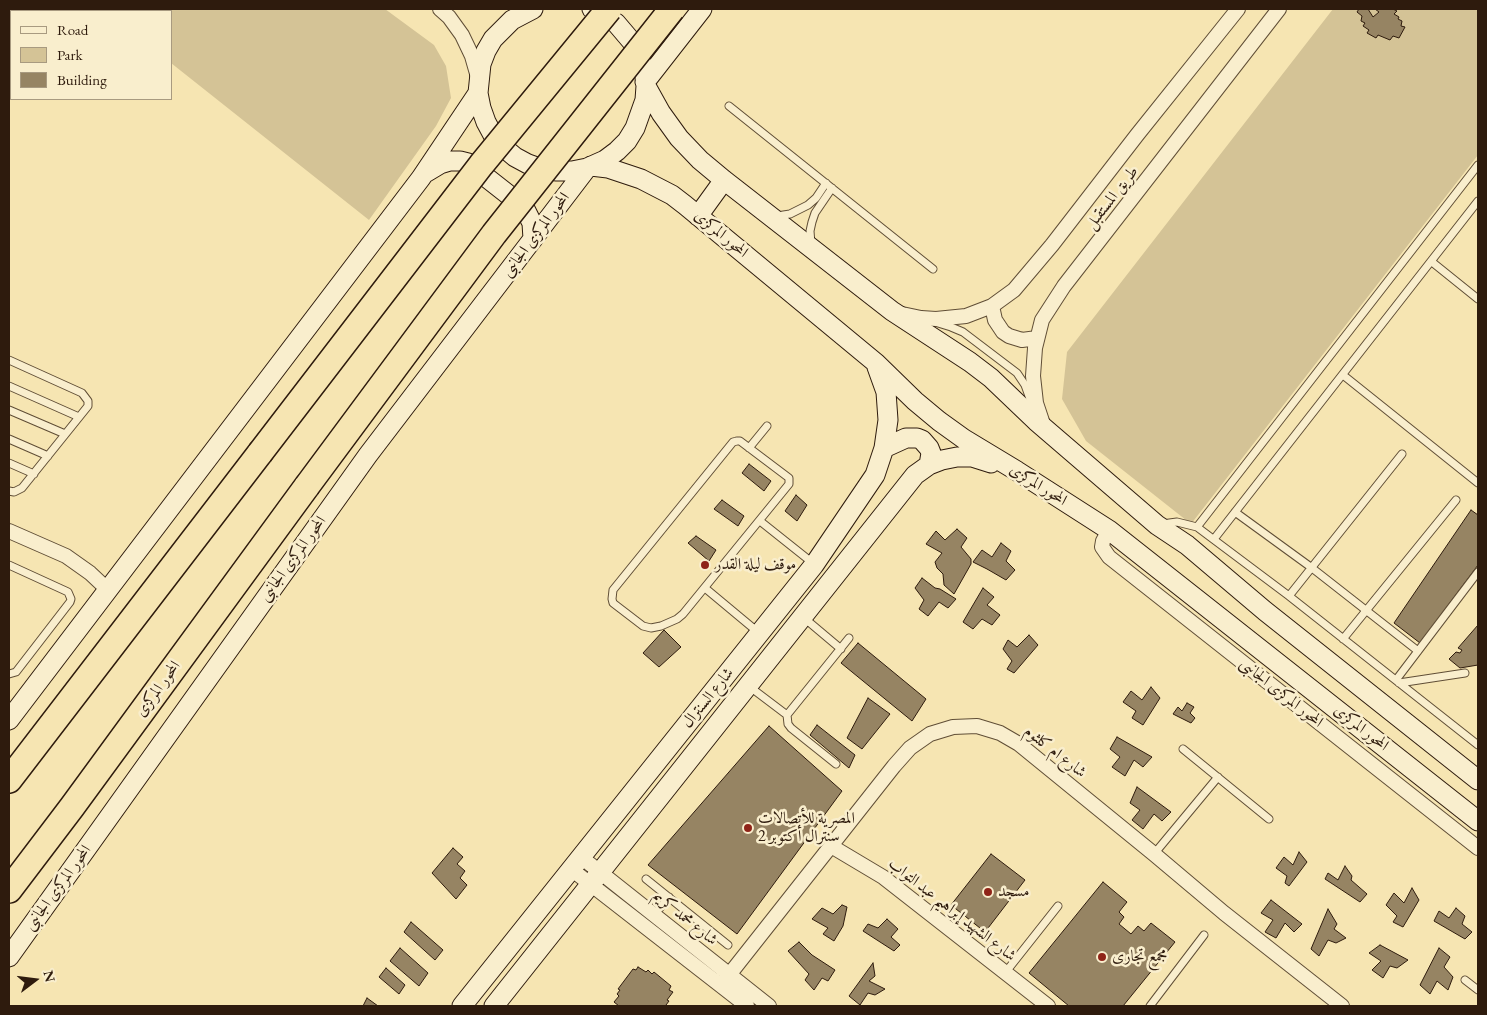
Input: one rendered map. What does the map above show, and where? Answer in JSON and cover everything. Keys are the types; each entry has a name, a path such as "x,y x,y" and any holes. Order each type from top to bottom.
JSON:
{"highway":[{"path":"9,780 481,165 609,9"},
{"name":"المحور المركزى","path":"9,890 494,234 672,9"}],"main road":[{"path":"533,9 512,20 493,39 486,51 479,85 481,108 490,129 503,147 515,157 528,164 550,170 572,171 589,167 605,160 617,151 627,141 635,128 645,100 646,84 640,56 625,32 604,15 592,9"},
{"path":"646,84 702,9"},
{"name":"المحور المركزى","path":"646,84 661,112 679,138 700,160 892,311 970,362 1158,525 1187,545 1265,611 1478,780"},
{"path":"9,720 425,173 479,85"},
{"path":"425,173 440,164 450,161 468,163 524,207 532,223 533,239"},
{"name":"المحور المركزى","path":"589,167 608,168 642,179 672,195 876,363 915,401 939,421 964,440 1017,471 1109,530 1478,821"},
{"name":"المحور المركزى الجانبى","path":"9,957 368,455 589,167"},
{"path":"698,216 724,180"},
{"name":"شارع السنترال","path":"462,1006 814,565 875,475 884,448 888,427 888,406 882,378 876,363"},
{"path":"884,448 906,438 917,438 922,440 929,448 931,454 929,465"},
{"name":"شارع السنترال","path":"494,1006 915,475 929,465 957,457 972,457 1017,471"}],"street":[{"path":"441,9 462,35 472,56 479,85"},
{"name":"طريق المستقبل","path":"892,311 921,318 966,316 992,306 1014,290 1052,245 1238,9"},
{"name":"طريق المستقبل","path":"1041,425 1034,390 1033,362 1042,320 1064,286 1279,9"},
{"path":"992,306 995,320 1003,332 1022,340 1037,338"},
{"name":"المحور المركزى الجانبى","path":"1109,530 1102,541 1102,547 1109,557 1478,848"},
{"path":"9,532 66,556 90,573 107,589"},
{"name":"شارع ام كلثوم","path":"729,975 910,748 930,734 953,727 977,726 1000,733 1019,744 1224,913 1342,1006"},
{"name":"شارع الشهيد إبراهيم عبد التواب","path":"831,846 883,878 1048,1006"},
{"name":"شارع محمد كريم","path":"576,863 747,1006"},
{"name":"شارع محمد كريم","path":"596,878 654,915 769,1006"}],"lane":[{"path":"729,106 933,268"},
{"path":"1197,527 1478,165"},
{"path":"771,216 781,216 800,210 829,186"},
{"path":"812,249 810,231 812,222 829,186"},
{"path":"1214,539 1478,201"},
{"path":"1432,262 1478,299"},
{"path":"9,360 82,393 86,396 88,406 22,488 14,492 9,491"},
{"path":"1343,374 1478,483"},
{"path":"9,386 79,417"},
{"path":"9,410 65,434"},
{"path":"749,448 766,426"},
{"path":"9,438 48,456"},
{"path":"740,441 749,448 789,478 789,484 705,588 677,619 651,628 643,626 613,603 613,590 734,442 740,441"},
{"path":"1289,596 1402,454"},
{"path":"9,463 34,474"},
{"path":"1343,639 1456,500"},
{"path":"1235,512 1312,568 1418,651"},
{"path":"760,521 814,565"},
{"path":"1158,525 1177,522 1197,527 1289,596 1478,745"},
{"path":"9,565 68,592 71,599 16,672 9,674"},
{"path":"1398,681 1418,651 1478,572"},
{"path":"705,588 759,633"},
{"path":"802,616 841,648"},
{"path":"836,764 791,728 788,724 787,715 849,638"},
{"path":"1398,681 1465,673"},
{"path":"748,686 787,715"},
{"path":"1183,749 1269,819"},
{"path":"1154,854 1218,777"},
{"path":"646,879 728,946"},
{"path":"654,915 669,897"},
{"path":"1005,973 1058,906"},
{"path":"1150,1006 1204,935"},
{"path":"1465,980 1478,990"}],"green space":[{"path":"102,9 385,9 434,45 446,66 451,98 436,126 369,220 172,64 172,10"},
{"path":"1333,9 1478,9 1478,155 1191,524 1086,441 1062,399 1067,352"}],"building":[{"path":"1359,9 1368,9 1373,17 1379,12 1375,9 1393,9 1397,11 1394,14 1402,21 1401,26 1405,27 1399,38 1393,36 1390,40 1378,35 1376,38 1367,33 1369,30 1363,26 1365,23 1361,21 1362,16 1357,12"},
{"path":"749,464 771,481 764,491 742,473"},
{"path":"796,495 807,505 797,521 785,511"},
{"path":"722,500 744,516 738,526 714,509"},
{"path":"1471,510 1478,515 1478,565 1420,643 1394,623"},
{"path":"957,529 967,538 961,547 971,559 971,564 954,594 944,585 943,574 937,568 935,562 942,553 926,544 936,531 945,540"},
{"path":"696,536 716,550 709,561 688,543"},
{"path":"1001,543 1011,551 1006,561 1015,570 1006,580 973,562 982,550 992,557"},
{"path":"922,578 935,588 956,599 948,608 939,602 928,616 919,609 924,600 915,588"},
{"path":"983,588 994,597 987,605 1000,615 992,625 982,619 973,629 963,622"},
{"path":"1478,625 1478,665 1460,668 1449,659 1456,652 1460,653 1462,650 1458,648"},
{"path":"664,630 681,647 659,667 643,653"},
{"path":"1029,635 1038,645 1014,673 1007,669 1012,661 1003,649 1008,640 1017,647"},
{"path":"858,643 926,699 912,721 841,663"},
{"path":"1151,687 1160,698 1143,725 1132,718 1136,711 1123,702 1131,691 1142,700"},
{"path":"868,698 890,714 862,749 847,738"},
{"path":"1187,703 1194,707 1190,713 1195,718 1191,723 1173,714 1178,707 1182,711"},
{"path":"817,725 855,755 849,768 810,735"},
{"name":"المصرية للأتصالات سنترال أكتوبر 2","path":"769,726 842,791 737,934 648,865"},
{"path":"1117,737 1152,757 1143,767 1134,760 1125,776 1112,767 1120,757 1110,749"},
{"path":"1137,787 1171,812 1162,821 1154,814 1143,829 1132,820 1140,810 1130,803"},
{"path":"453,848 463,857 457,864 465,871 460,878 467,885 456,899 432,873"},
{"path":"1299,852 1307,862 1289,886 1285,883 1287,876 1276,868 1284,857 1293,865"},
{"name":"مسجد","path":"991,854 1025,880 985,932 951,905"},
{"path":"1345,866 1352,876 1351,880 1367,894 1360,902 1325,879 1328,873 1338,880"},
{"name":"مجمع تجارى","path":"1103,882 1127,902 1119,912 1124,917 1119,924 1131,934 1138,926 1144,931 1151,923 1175,942 1123,1006 1069,1006 1029,973"},
{"path":"1412,888 1419,900 1403,927 1393,922 1397,916 1386,905 1394,893 1404,903"},
{"path":"1271,900 1302,924 1294,932 1285,923 1276,938 1265,932 1273,920 1261,913"},
{"path":"842,905 847,907 843,926 834,941 823,934 828,928 812,919 822,908 833,914"},
{"path":"1456,908 1465,916 1462,924 1472,932 1465,939 1434,921 1439,911 1449,918"},
{"path":"1328,909 1337,924 1334,929 1346,938 1336,943 1328,940 1319,956 1311,949"},
{"path":"887,919 898,929 891,937 900,945 894,951 863,931 868,924 878,928"},
{"path":"411,922 443,950 435,960 404,932"},
{"path":"799,942 812,955 835,970 828,981 822,978 814,990 805,980 809,974 788,951"},
{"path":"1380,945 1408,960 1397,968 1390,966 1383,978 1372,970 1381,961 1369,953"},
{"path":"400,948 428,973 419,986 390,961"},
{"path":"1439,948 1450,957 1444,967 1453,977 1448,990 1437,981 1430,994 1420,985"},
{"path":"873,963 875,976 869,981 885,989 875,995 868,993 860,1005 849,996"},
{"path":"638,967 646,972 648,970 652,974 654,972 671,986 669,990 673,992 667,1000 669,1001 666,1005 668,1006 619,1006 614,1002 619,996 617,994 620,990 618,989 633,969 636,970"},
{"path":"386,968 405,985 399,994 379,977"},
{"path":"367,998 378,1006 363,1006"}],"place":[{"name":"موقف ليلة القدر","path":"705,565"},
{"name":"المصرية للأتصالات سنترال أكتوبر 2","path":"748,828"},
{"name":"مسجد","path":"988,892"},
{"name":"مجمع تجارى","path":"1102,957"}]}
